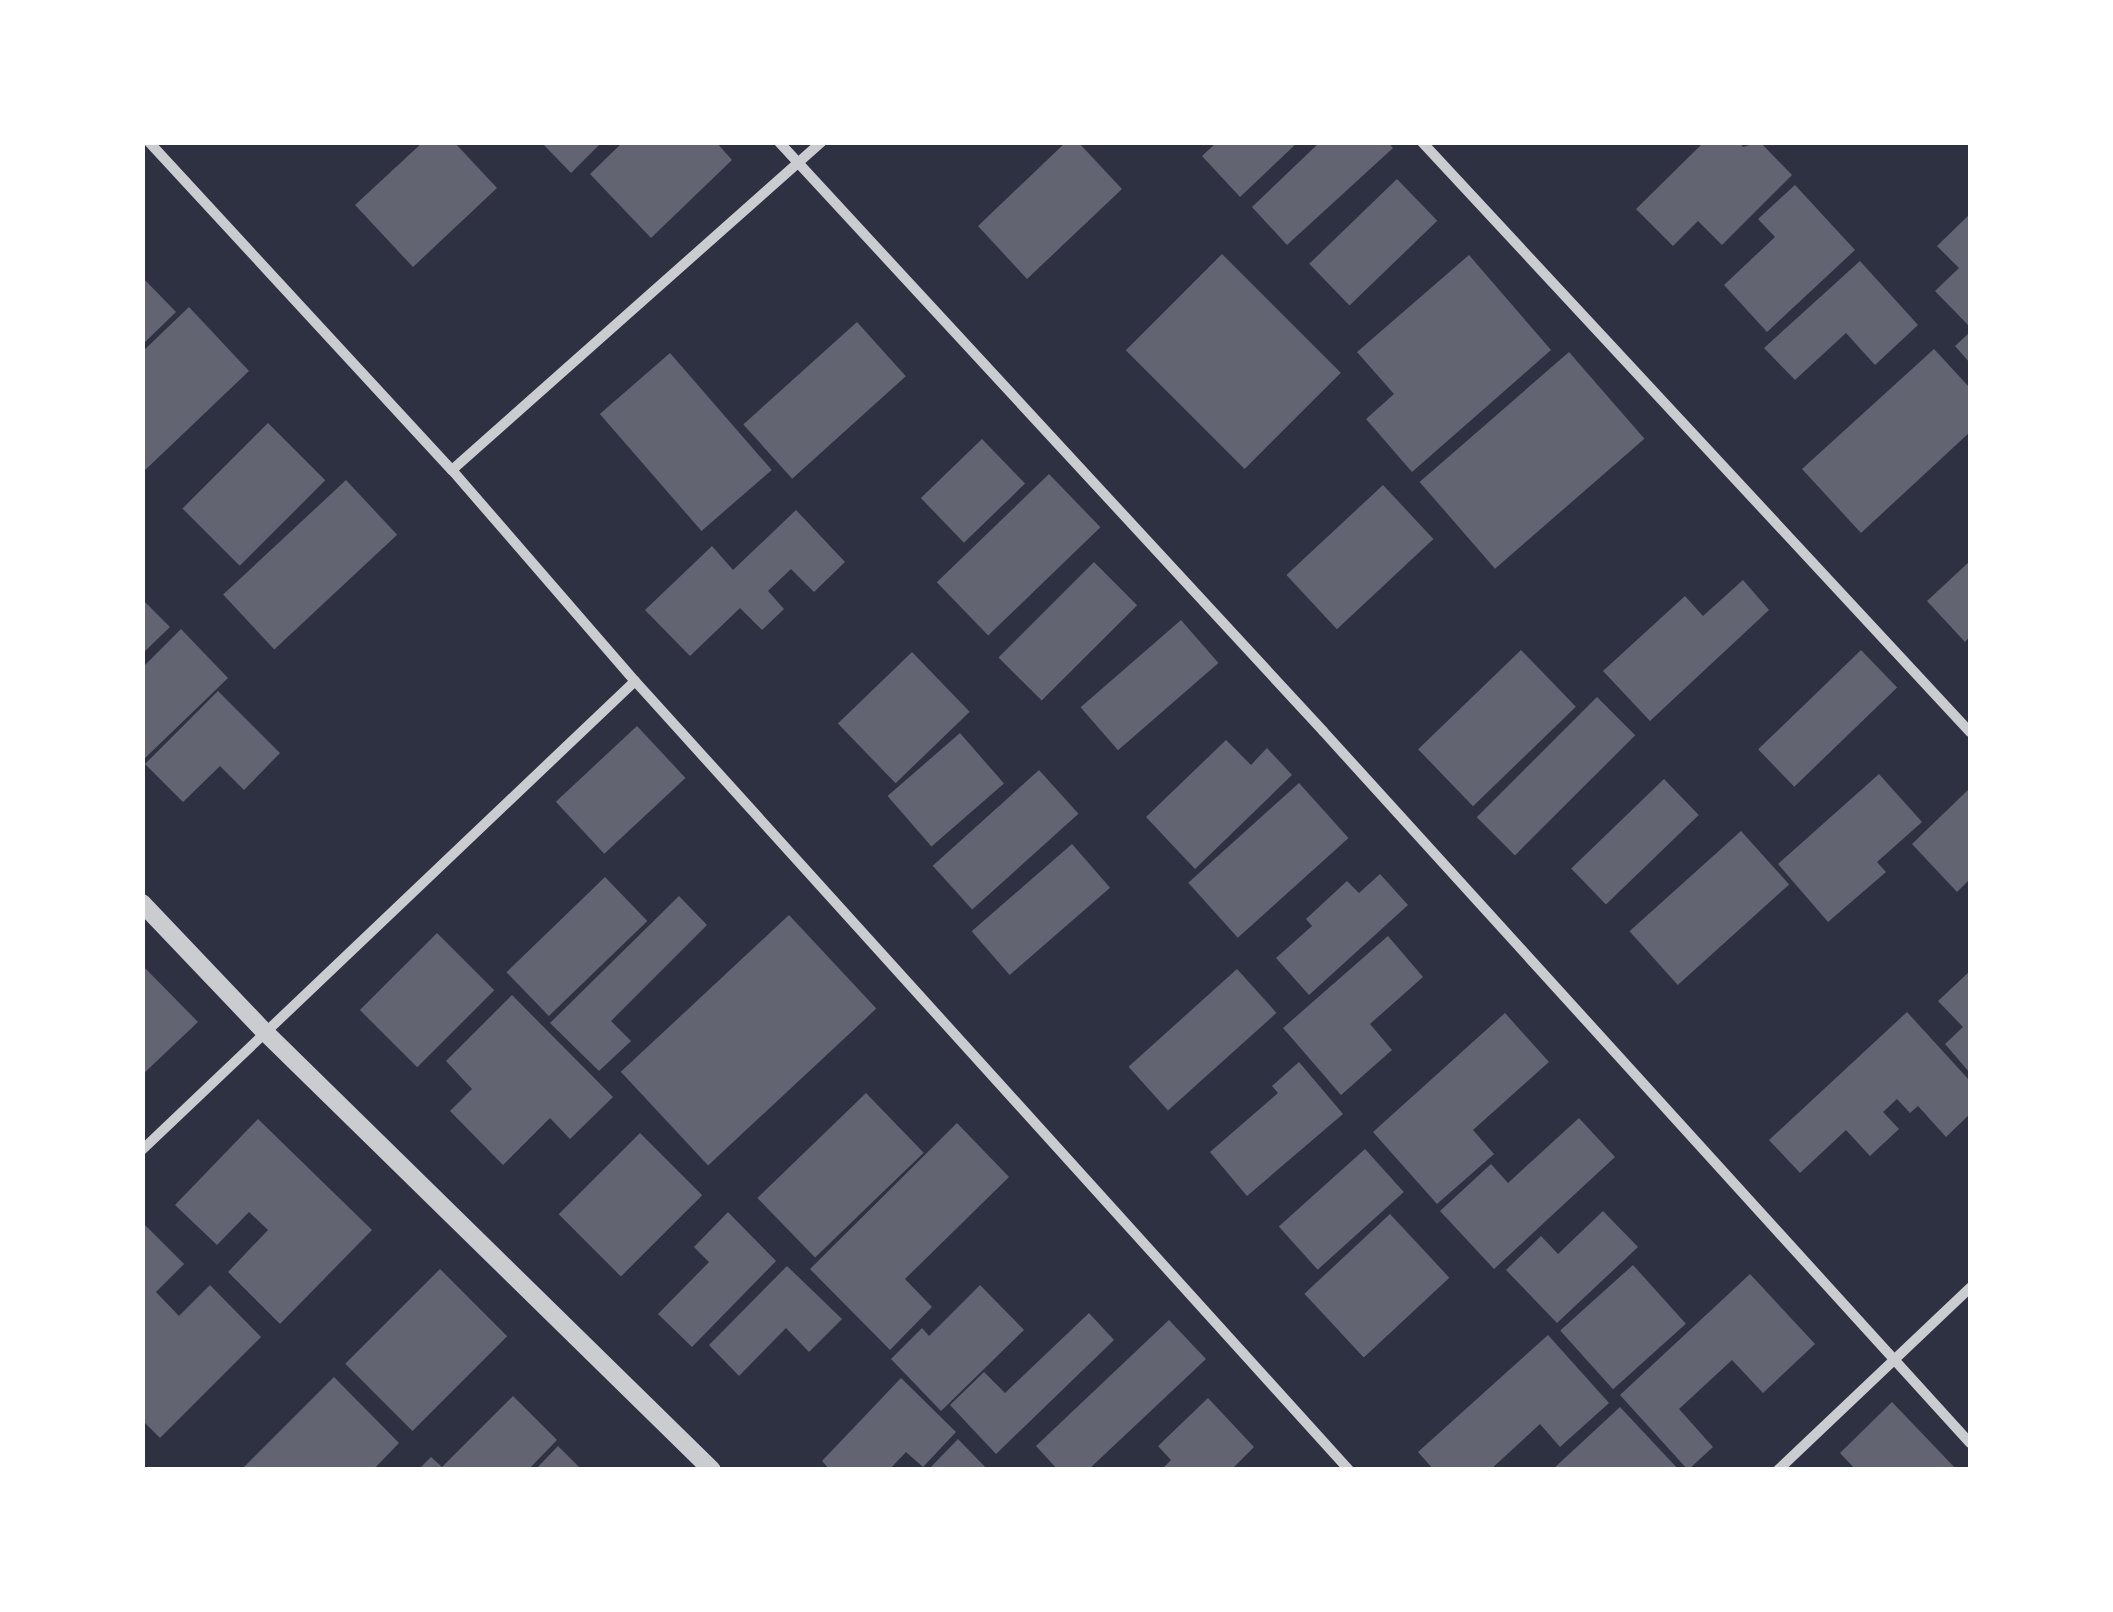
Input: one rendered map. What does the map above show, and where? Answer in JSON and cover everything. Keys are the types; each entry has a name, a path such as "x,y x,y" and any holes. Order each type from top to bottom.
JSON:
{"street":[{"path":"150,142 452,470 635,681 1349,1470"},
{"path":"779,142 1337,746 1970,1443"},
{"path":"452,470 821,142"},
{"path":"1422,142 1970,732"},
{"path":"142,1150 635,681"},
{"path":"142,904 266,1033 712,1470"},
{"path":"1778,1470 1970,1288"}],"building":[{"path":"423,142 454,142 497,188 413,267 355,205"},
{"path":"541,142 602,142 571,173"},
{"path":"623,142 716,142 732,160 651,238 590,174"},
{"path":"1066,142 1078,142 1122,189 1027,279 978,226"},
{"path":"1217,142 1298,142 1240,197 1202,156"},
{"path":"1320,142 1388,142 1393,148 1287,245 1252,207"},
{"path":"1704,142 1739,142 1743,147 1760,142 1792,175 1722,245 1698,221 1673,246 1636,209"},
{"path":"1397,179 1437,221 1350,305 1309,264"},
{"path":"1795,185 1855,250 1767,332 1724,285 1775,237 1758,219"},
{"path":"1970,214 1968,325 1935,291 1959,268 1937,246"},
{"path":"1222,254 1341,373 1245,469 1126,350"},
{"path":"1469,255 1551,350 1412,472 1366,419 1394,394 1357,352"},
{"path":"1860,261 1918,325 1875,365 1846,333 1795,380 1764,348"},
{"path":"142,277 176,312 142,345"},
{"path":"189,307 249,371 142,473 142,352"},
{"path":"857,322 906,376 792,479 743,424"},
{"path":"1970,332 1970,363 1955,346"},
{"path":"1934,349 1970,388 1970,432 1861,533 1802,469"},
{"path":"1569,352 1644,439 1495,569 1420,482"},
{"path":"670,353 772,470 702,531 600,414"},
{"path":"268,423 325,480 240,566 182,509"},
{"path":"982,439 1025,484 964,543 921,498"},
{"path":"1049,474 1100,527 988,636 937,582"},
{"path":"346,480 397,535 274,649 223,595"},
{"path":"1383,485 1433,539 1337,629 1286,575"},
{"path":"796,510 845,562 814,592 791,569 768,591 784,609 762,630 740,608 690,656 645,610 712,546 733,570"},
{"path":"1970,561 1970,636 1965,642 1927,601"},
{"path":"1094,562 1137,605 1042,701 999,657"},
{"path":"1743,580 1769,610 1650,721 1603,671 1685,596 1703,616"},
{"path":"142,599 170,627 142,654"},
{"path":"1181,620 1218,663 1118,750 1081,707"},
{"path":"181,629 228,678 142,761 142,668"},
{"path":"1521,650 1576,707 1473,806 1418,749"},
{"path":"1861,650 1897,687 1794,787 1758,749"},
{"path":"912,652 970,712 896,783 838,724"},
{"path":"218,691 280,753 244,790 220,766 183,802 145,764"},
{"path":"1597,697 1635,735 1515,855 1477,817"},
{"path":"637,726 685,778 604,854 556,802"},
{"path":"960,733 1004,784 932,847 888,796"},
{"path":"1226,740 1251,765 1267,748 1292,775 1195,869 1146,817"},
{"path":"1039,770 1078,814 972,910 933,866"},
{"path":"1879,774 1922,822 1877,862 1886,872 1828,922 1778,864"},
{"path":"1664,779 1699,815 1606,905 1571,869"},
{"path":"1299,783 1349,838 1238,938 1188,883"},
{"path":"1970,788 1970,879 1957,892 1912,844"},
{"path":"1741,831 1789,885 1678,985 1630,931"},
{"path":"1072,844 1110,888 1010,975 972,931"},
{"path":"1380,874 1408,905 1309,995 1276,958 1312,926 1306,919 1347,881 1359,893"},
{"path":"605,877 647,921 549,1016 506,972"},
{"path":"679,896 707,925 611,1021 631,1041 599,1071 550,1023"},
{"path":"789,915 876,1009 708,1165 621,1072"},
{"path":"437,933 494,990 417,1067 360,1010"},
{"path":"1388,936 1423,977 1370,1024 1392,1050 1341,1095 1283,1028"},
{"path":"142,965 198,1022 142,1075"},
{"path":"1237,969 1276,1013 1168,1111 1129,1067"},
{"path":"1970,971 1970,1073 1945,1044 1963,1027 1938,1001"},
{"path":"512,995 613,1097 570,1139 550,1118 503,1165 450,1111 472,1089 446,1061"},
{"path":"1907,1012 1970,1081 1970,1114 1946,1137 1918,1106 1910,1113 1897,1099 1883,1112 1899,1129 1870,1156 1846,1130 1800,1173 1769,1140"},
{"path":"1505,1013 1549,1062 1473,1130 1494,1154 1437,1204 1373,1132"},
{"path":"1299,1062 1343,1114 1247,1196 1210,1152 1278,1093 1272,1086"},
{"path":"866,1093 924,1153 815,1258 757,1198"},
{"path":"1579,1118 1615,1157 1494,1269 1440,1211 1491,1164 1508,1183"},
{"path":"258,1119 372,1230 280,1324 228,1272 268,1230 249,1212 217,1245 175,1205"},
{"path":"957,1123 1009,1177 905,1279 932,1307 890,1350 810,1269"},
{"path":"640,1133 702,1195 621,1277 559,1214"},
{"path":"1365,1149 1404,1192 1318,1270 1279,1227"},
{"path":"1603,1211 1638,1247 1557,1323 1506,1270 1541,1236 1558,1254"},
{"path":"728,1212 776,1261 692,1347 658,1314 709,1262 694,1247"},
{"path":"1390,1214 1449,1278 1364,1357 1304,1294"},
{"path":"142,1222 184,1264 156,1292 179,1316 210,1285 261,1337 160,1438 142,1420"},
{"path":"1633,1265 1686,1324 1613,1389 1560,1331"},
{"path":"787,1266 842,1319 809,1352 786,1328 739,1376 709,1345"},
{"path":"440,1269 507,1336 412,1431 345,1364"},
{"path":"1750,1274 1815,1344 1763,1393 1732,1360 1679,1409 1713,1447 1688,1470 1620,1395"},
{"path":"980,1285 1024,1330 941,1411 891,1359 922,1328 929,1336"},
{"path":"1089,1313 1114,1340 996,1454 950,1405 984,1372 1005,1393"},
{"path":"1169,1320 1206,1359 1088,1470 1058,1470 1036,1446"},
{"path":"1548,1335 1609,1403 1560,1447 1540,1424 1490,1470 1434,1470 1418,1452"},
{"path":"334,1377 399,1443 373,1470 241,1470"},
{"path":"901,1378 956,1432 923,1467 906,1452 889,1470 830,1470 822,1461"},
{"path":"513,1396 557,1440 528,1470 418,1470 431,1457 442,1467"},
{"path":"1208,1398 1254,1447 1231,1470 1161,1470 1171,1460 1158,1446"},
{"path":"1892,1402 1957,1470 1856,1470 1840,1453"},
{"path":"1620,1407 1679,1470 1552,1470"},
{"path":"958,1439 988,1470 928,1470"},
{"path":"558,1446 582,1470 535,1470"}]}
